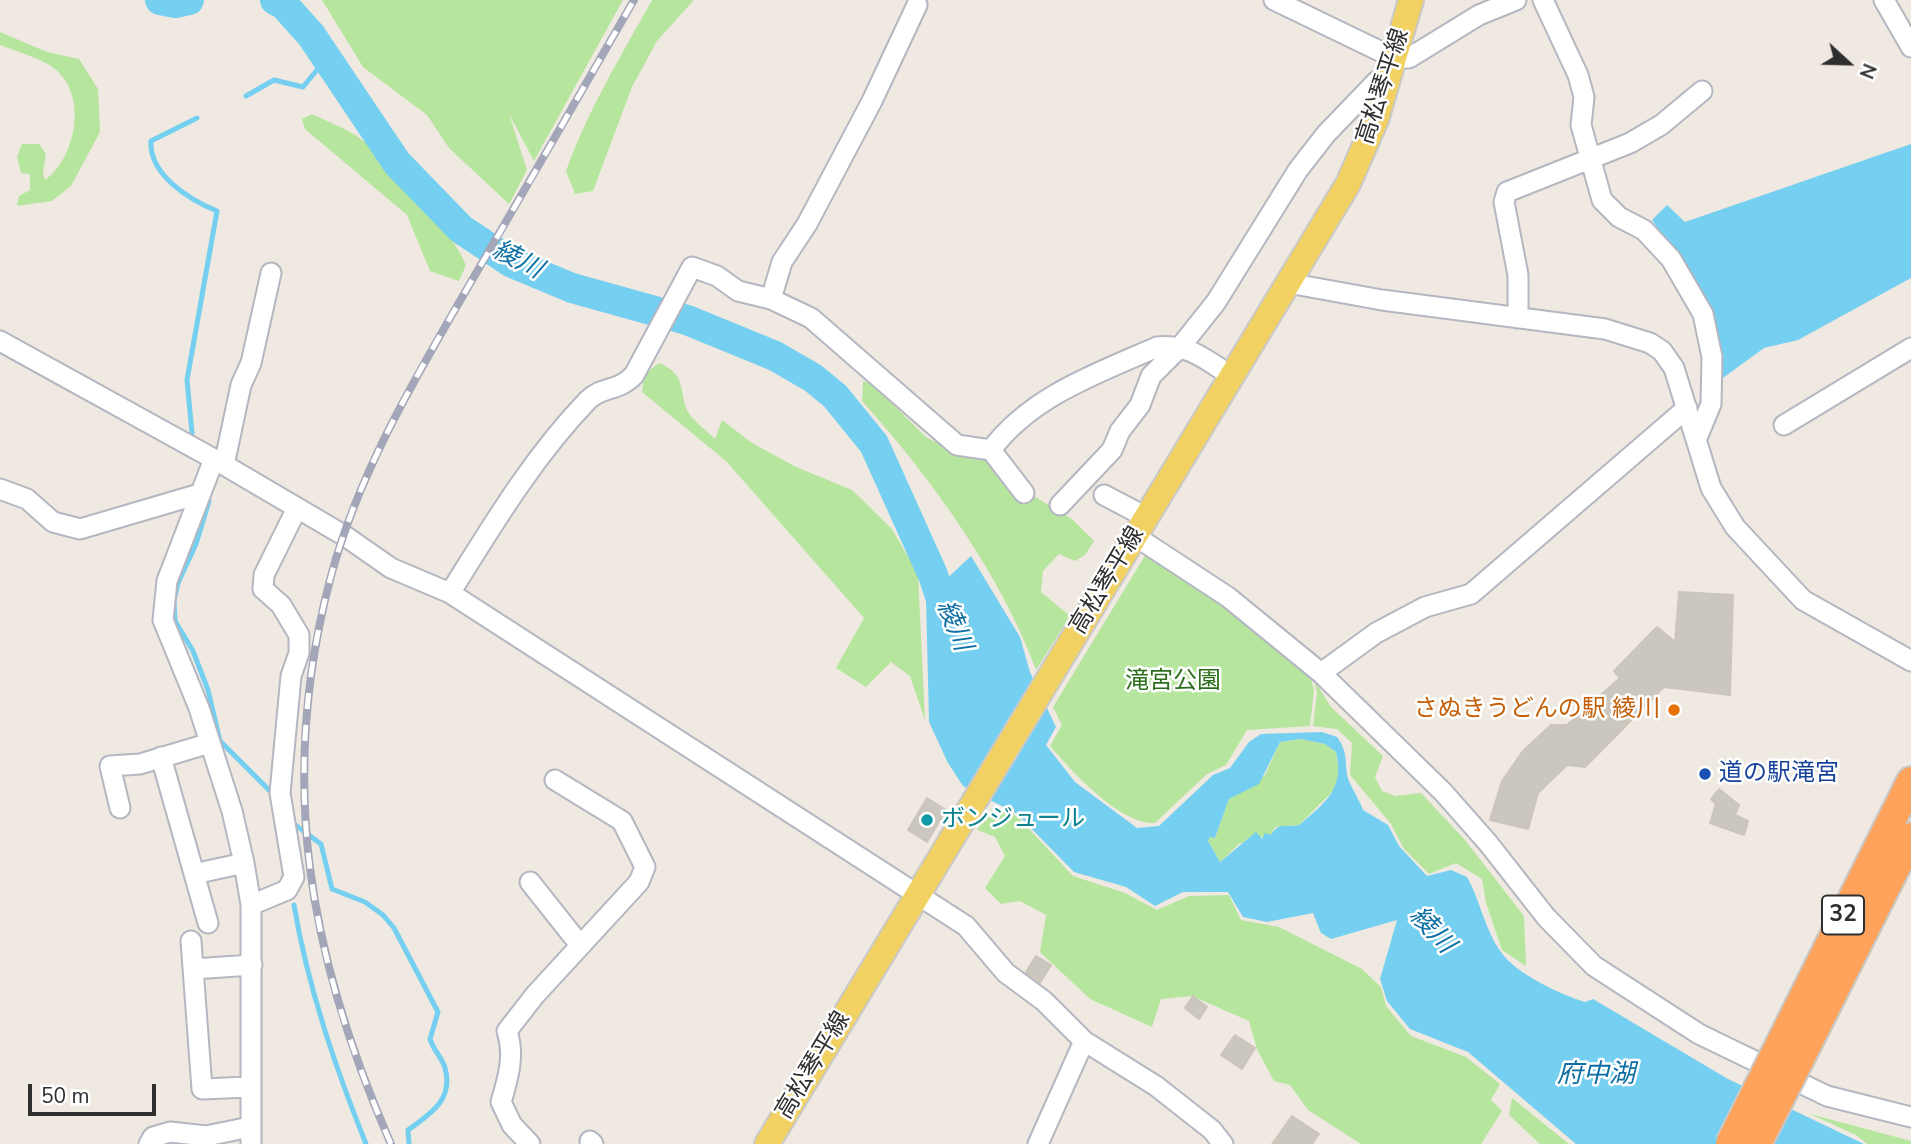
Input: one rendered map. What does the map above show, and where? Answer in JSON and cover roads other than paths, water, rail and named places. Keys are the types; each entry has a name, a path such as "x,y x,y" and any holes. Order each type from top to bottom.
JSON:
{"highway":[{"name":"32","path":"1758,1144 1788,1056 1911,781"},
{"name":"32","path":"1730,1144 1788,1056 1911,837"}],"main road":[{"name":"高松琴平線","path":"767,1144 1358,165 1411,0"}],"street":[{"path":"1273,0 1391,68"},
{"path":"1060,505 1112,450 1121,431 1140,405 1151,376 1181,346 1216,302 1298,170 1326,134 1391,68 1479,15 1516,0"},
{"path":"1543,0 1578,75 1584,97 1581,125 1602,200 1619,217 1644,230 1671,259 1703,314 1712,357 1712,404 1697,438"},
{"path":"1884,0 1911,47"},
{"path":"771,299 782,262 807,224 872,101 917,5"},
{"path":"1518,318 1518,275 1504,202 1507,192 1630,144 1661,125 1702,91"},
{"path":"450,593 515,489 590,397 624,386 634,375 692,267 717,276 738,291 771,299 811,318 957,445 991,450 1024,493"},
{"path":"149,1144 153,1137 170,1132 206,1136 250,1135 251,905 244,863 232,811 210,743 163,620 167,582 199,494 219,462 238,395 251,363 271,273"},
{"path":"1288,283 1369,298 1605,329 1650,343 1669,359 1697,438 1711,488 1721,508 1781,579 1814,608 1911,661"},
{"path":"0,341 219,462 345,537 391,568 450,593 966,926 1006,973 1044,1001 1084,1041 1156,1086 1212,1130 1223,1144"},
{"path":"991,450 1005,431 1045,401 1079,381 1157,347 1181,346 1231,376"},
{"path":"1784,425 1911,348"},
{"path":"1321,673 1376,633 1425,607 1471,594 1687,408"},
{"path":"0,489 27,499 52,522 80,529 199,494"},
{"path":"1104,495 1321,673 1443,792 1488,843 1546,917 1594,966 1699,1034 1815,1091 1911,1117"},
{"path":"251,905 287,890 294,877 281,799 291,676 299,653 299,635 281,605 263,589 264,575 297,508"},
{"path":"120,808 110,766 140,764 210,743"},
{"path":"161,757 208,923"},
{"path":"530,1144 512,1125 501,1102 510,1071 510,1041 507,1031 580,944 639,882 645,867 622,821 555,779"},
{"path":"194,874 244,863"},
{"path":"530,882 580,944"},
{"path":"191,941 202,1089 249,1087"},
{"path":"193,969 252,965"},
{"path":"1038,1144 1084,1041"}],"water":[{"path":"1911,144 1911,278 1798,340 1764,348 1716,383 1718,338 1703,294 1652,220 1667,205 1685,222"},
{"name":"府中湖","path":"971,556 1020,637 1030,672 1056,727 1046,745 1075,782 1137,828 1159,826 1213,775 1230,768 1249,742 1261,734 1322,732 1337,737 1344,751 1348,777 1363,810 1388,825 1399,846 1427,876 1451,870 1467,877 1495,943 1517,968 1564,994 1585,1002 1593,999 1728,1079 1864,1144 1576,1144 1468,1052 1410,1029 1387,1001 1380,979 1397,920 1331,939 1321,933 1313,913 1267,922 1243,917 1228,892 1183,892 1155,906 1126,887 1074,872 1017,814 963,786 948,763 929,722 926,598","holes":["1301,739 1325,744 1336,752 1338,765 1335,786 1325,802 1299,825 1280,826 1271,835 1265,833 1262,839 1256,832 1220,862 1208,841 1210,837 1215,838 1229,799 1259,784 1280,742"]}],"waterway":[{"name":"綾川","path":"160,0 175,3 189,0"},
{"name":"綾川","path":"275,0 283,4 311,35 397,163 461,229 512,263 572,288 687,320 775,356 813,378 835,396 874,444 933,575 950,626"},
{"path":"246,96 274,80 303,87 325,60"},
{"path":"192,433 187,380 217,211 173,185 157,165 151,141 197,118"},
{"path":"209,501 196,544 178,583 174,601 175,621 193,651 208,690 220,741 275,796"},
{"path":"294,824 321,844 332,889 365,902 383,915 394,928 438,1012 430,1039 445,1068 446,1089 432,1112 408,1130 409,1144"},
{"path":"294,905 324,1026 366,1144"}],"railway":[{"path":"391,1144 362,1074 339,1004 321,935 310,865 304,795 306,724 315,651 331,576 343,536 393,421 634,0"}],"place":[{"name":"さぬきうどんの駅 綾川","path":"1674,710"},
{"name":"道の駅滝宮","path":"1705,774"},
{"name":"ボンジュール","path":"927,820"}],"park label":[{"name":"滝宮公園","path":"1173,682"}]}
